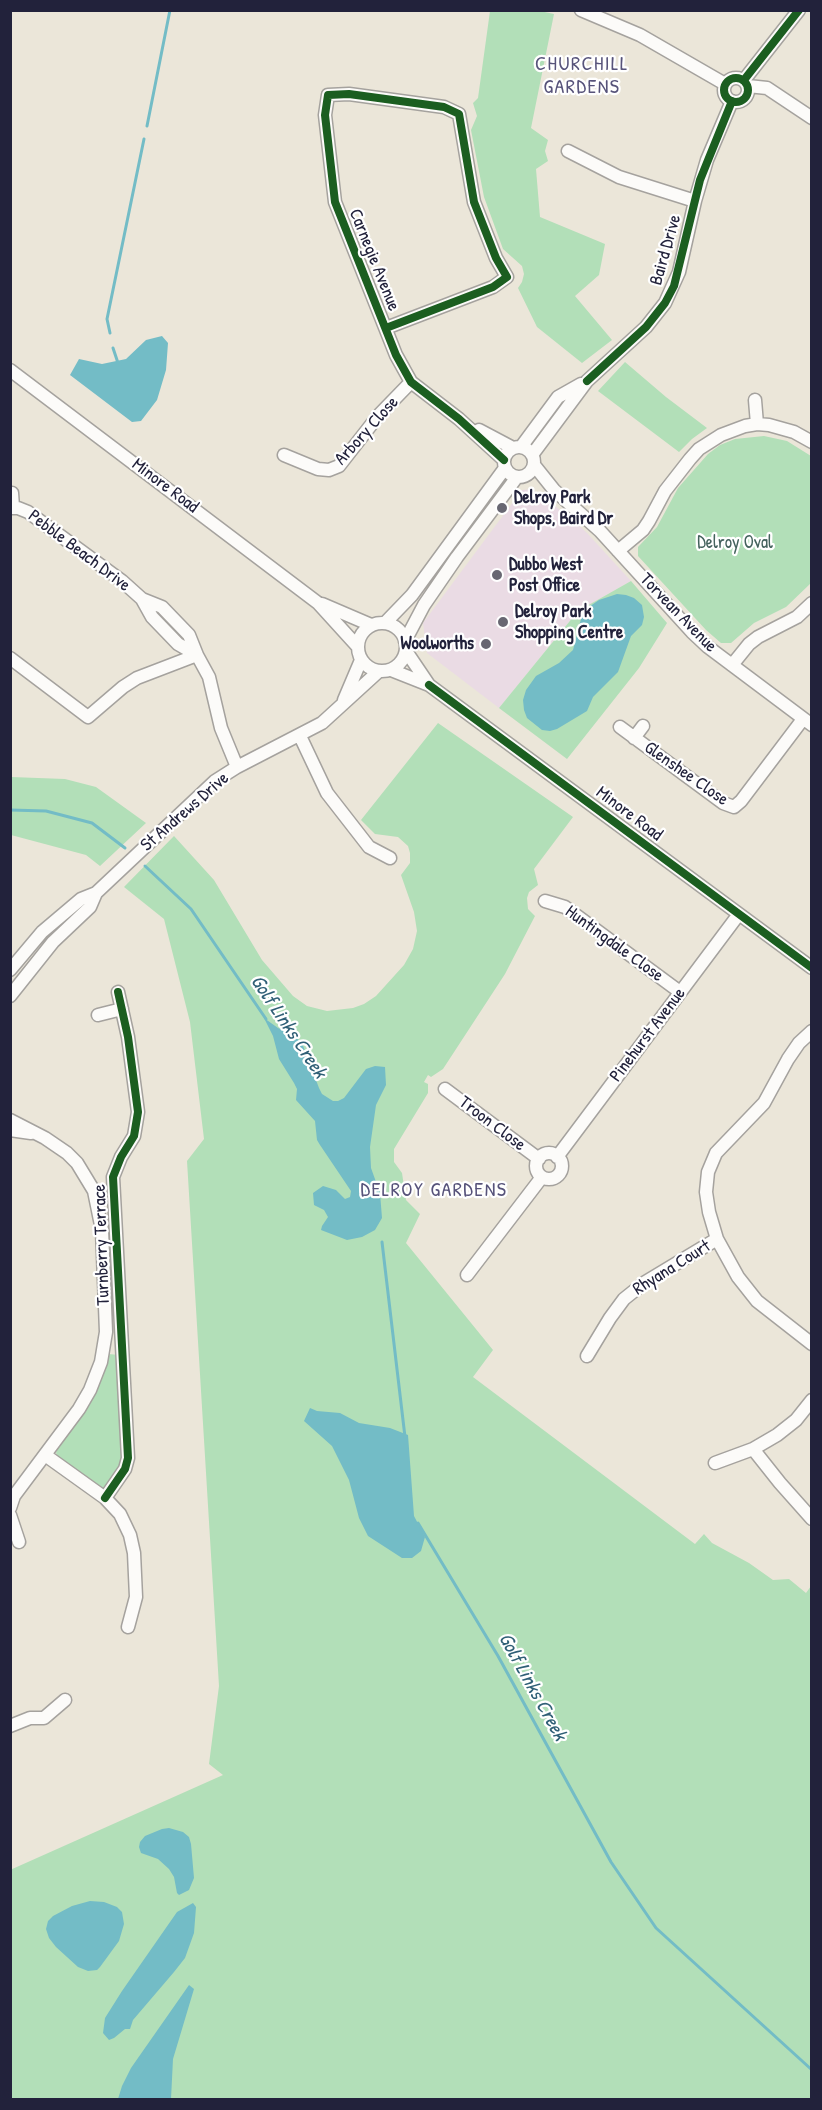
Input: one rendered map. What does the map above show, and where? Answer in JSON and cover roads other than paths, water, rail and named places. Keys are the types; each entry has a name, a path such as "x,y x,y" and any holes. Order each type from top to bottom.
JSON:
{"street":[{"path":"581,10 640,35 725,84"},
{"path":"799,10 762,55 746,83 748,94 743,100 732,101 724,94 725,84 734,77 746,83 767,88 812,118"},
{"name":"Carnegie Avenue","path":"386,328 493,287 507,277 496,258 474,202 459,114 444,106 349,94 328,95 325,115 335,202 358,265 396,355 411,382 459,419 505,464"},
{"name":"Baird Drive","path":"533,460 587,381 646,327 665,303 679,272 707,160 732,101"},
{"path":"568,151 619,177 695,201"},
{"name":"Minore Road","path":"10,370 318,603 359,654"},
{"name":"Baird Drive","path":"517,448 558,397 587,381"},
{"name":"Arbory Close","path":"284,455 318,469 329,470 339,466 378,416 411,382"},
{"path":"755,400 757,424"},
{"name":"Carnegie Avenue","path":"459,419 517,448"},
{"path":"618,550 643,530 672,480 709,441 733,430 757,424 782,428 812,442"},
{"path":"385,623 412,595 505,464 506,455 517,448 528,450 533,460 457,556 424,605 406,646 403,659 385,670 366,665 359,654 361,634 371,625 385,623 398,629 406,646"},
{"name":"Torvean Avenue","path":"533,460 554,490 586,517 692,632 807,722"},
{"path":"505,464 512,475 521,476"},
{"name":"Torvean Avenue","path":"521,476 554,490"},
{"name":"Pebble Beach Drive","path":"12,493 12,508 23,509 106,568 142,599 152,617 178,644 197,655 209,677 221,728 237,767"},
{"name":"Minore Road","path":"318,603 371,625"},
{"path":"732,665 749,644 758,637 796,616 812,603"},
{"name":"Minore Road","path":"406,646 429,685"},
{"name":"St Andrews Drive","path":"342,704 359,654"},
{"path":"10,658 88,717 123,687 138,678 197,655"},
{"name":"Minore Road","path":"385,670 429,685 812,968"},
{"name":"St Andrews Drive","path":"10,970 42,932 81,899 96,892 215,781 237,767 322,723 385,670"},
{"name":"Glenshee Close","path":"620,727 723,803 734,807 807,722"},
{"name":"Glenshee Close","path":"634,738 643,726"},
{"path":"300,736 327,793 369,847 390,858"},
{"name":"St Andrews Drive","path":"10,996 53,942 90,907 96,892"},
{"name":"Huntingdale Close","path":"545,901 565,907 680,992"},
{"name":"Pinehurst Avenue","path":"557,1157 739,914"},
{"name":"Turnberry Terrace","path":"105,1498 125,1469 128,1458 113,1177 121,1157 134,1136 138,1112 128,1037 118,992"},
{"path":"98,1015 122,1009"},
{"path":"812,1031 799,1043 788,1059 764,1103 716,1153 708,1172 706,1192 717,1239 738,1277 757,1301 812,1344"},
{"name":"Troon Close","path":"445,1089 539,1159"},
{"path":"10,1120 56,1144 67,1153 77,1163 94,1191 101,1223 106,1332 105,1348 90,1390 79,1409 14,1496 10,1508"},
{"path":"10,1130 35,1133"},
{"path":"548,1154 557,1157 561,1166 559,1174 553,1178 542,1177 537,1170 539,1159 548,1154"},
{"path":"87,1179 113,1177"},
{"path":"467,1275 542,1177"},
{"name":"Rhyana Court","path":"587,1356 624,1299 644,1283 717,1239"},
{"path":"716,1463 753,1449 777,1435 796,1420 812,1400"},
{"path":"753,1449 812,1519"},
{"path":"45,1455 105,1498 120,1514 130,1534 134,1553 136,1597 128,1627"},
{"path":"10,1515 19,1542"},
{"path":"10,1726 30,1718 44,1718 65,1700"}],"water":[{"path":"162,336 168,343 166,370 157,400 141,421 132,422 70,375 79,359 102,364 126,359 146,340"},
{"path":"617,594 634,598 642,605 644,617 642,625 631,636 618,672 593,697 587,711 557,729 542,730 527,718 523,700 526,690 536,676 559,663 573,650 582,615 586,609 599,600"},
{"path":"264,1018 302,1043 322,1094 333,1101 344,1098 366,1069 375,1066 385,1067 386,1085 376,1105 370,1147 371,1168 380,1193 382,1218 375,1230 362,1237 347,1240 321,1230 328,1217 324,1210 314,1205 313,1193 323,1186 336,1190 345,1199 350,1197 351,1191 317,1140 315,1121 296,1100 297,1089 279,1059 273,1036"},
{"path":"310,1408 317,1411 340,1413 359,1423 390,1428 408,1435 414,1516 425,1537 421,1551 412,1558 402,1558 368,1536 359,1518 349,1480 332,1446 304,1421"},
{"path":"169,1828 183,1832 189,1837 191,1844 194,1878 189,1890 179,1895 169,1869 158,1859 141,1853 139,1847 145,1836"},
{"path":"90,1901 104,1902 117,1907 122,1912 124,1924 119,1941 100,1967 97,1970 88,1971 78,1967 56,1947 46,1929 48,1921 53,1916 72,1906"},
{"path":"193,1903 196,1907 194,1933 185,1958 133,2020 130,2029 125,2029 109,2040 103,2033 105,2018 177,1912"},
{"path":"189,1985 194,1989 173,2059 171,2099 118,2099 131,2068"}],"waterway":[{"path":"147,126 170,10"},
{"path":"110,333 107,319 144,139"},
{"path":"113,348 118,363"},
{"path":"10,810 46,811 92,823 125,848"},
{"name":"Golf Links Creek","path":"145,866 191,909 266,1019"},
{"name":"Golf Links Creek","path":"382,1242 405,1437"},
{"name":"Golf Links Creek","path":"418,1523 498,1656 611,1862 656,1928 812,2070"}],"place":[{"name":"Delroy Park Shops, Baird Dr","path":"502,508"},
{"name":"Dubbo West Post Office","path":"497,575"},
{"name":"Delroy Park Shopping Centre","path":"503,622"},
{"name":"Woolworths","path":"486,644"}],"district":[{"name":"CHURCHILL GARDENS","path":"582,76"},
{"name":"DELROY GARDENS","path":"434,1191"}],"park label":[{"name":"Delroy Oval","path":"735,543"}]}
